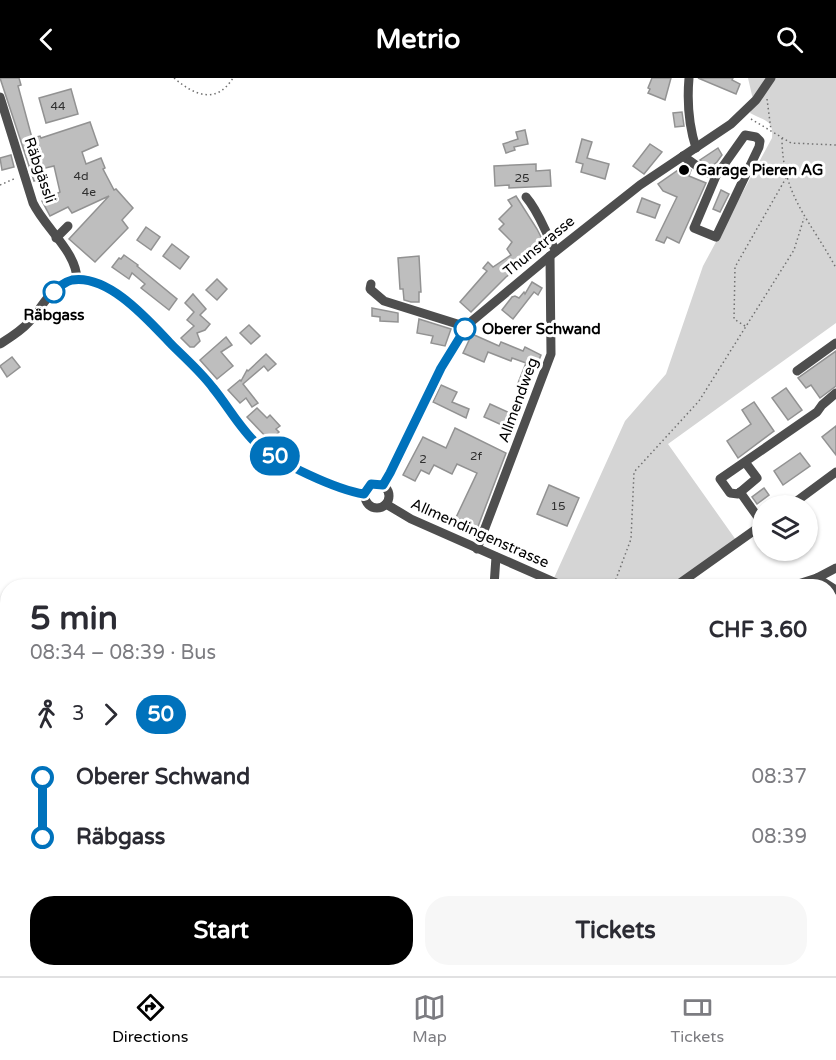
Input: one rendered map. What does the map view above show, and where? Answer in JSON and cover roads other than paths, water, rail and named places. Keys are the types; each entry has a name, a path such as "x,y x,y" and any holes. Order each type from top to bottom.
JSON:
{"street":[{"path":"689,78 688,100 696,148"},
{"name":"Thunstrasse","path":"383,485 398,460 441,368 455,342 467,327 553,253 640,185 743,114 771,78"},
{"name":"Räbgässli","path":"0,97 33,203 75,265 77,280"},
{"path":"744,135 756,137 760,141 716,237 694,228 716,176 744,135"},
{"path":"683,156 704,171 716,176"},
{"path":"526,197 536,210 553,253"},
{"path":"56,238 68,226"},
{"name":"Allmendweg","path":"477,549 551,354 550,310 553,253"},
{"path":"0,344 28,323 65,282 89,281 100,285 132,304 198,370 260,447 331,485 348,492 364,494"},
{"path":"371,284 370,289 384,301 467,327"},
{"path":"797,371 836,343"},
{"path":"745,462 757,478 740,492 730,493 720,479 818,412 822,405 836,393"},
{"path":"804,495 836,472"},
{"path":"371,484 383,485 389,496 386,504 380,508 372,507 366,502 364,494 371,484"},
{"path":"740,492 752,509"},
{"name":"Allmendingenstrasse","path":"386,504 401,514 546,579"},
{"path":"686,579 752,531"},
{"path":"494,579 496,557"},
{"path":"814,579 836,568"}],"place":[{"name":"Garage Pieren AG","path":"684,170"},
{"name":"Räbgass","path":"54,292"},
{"name":"Oberer Schwand","path":"465,329"}]}
